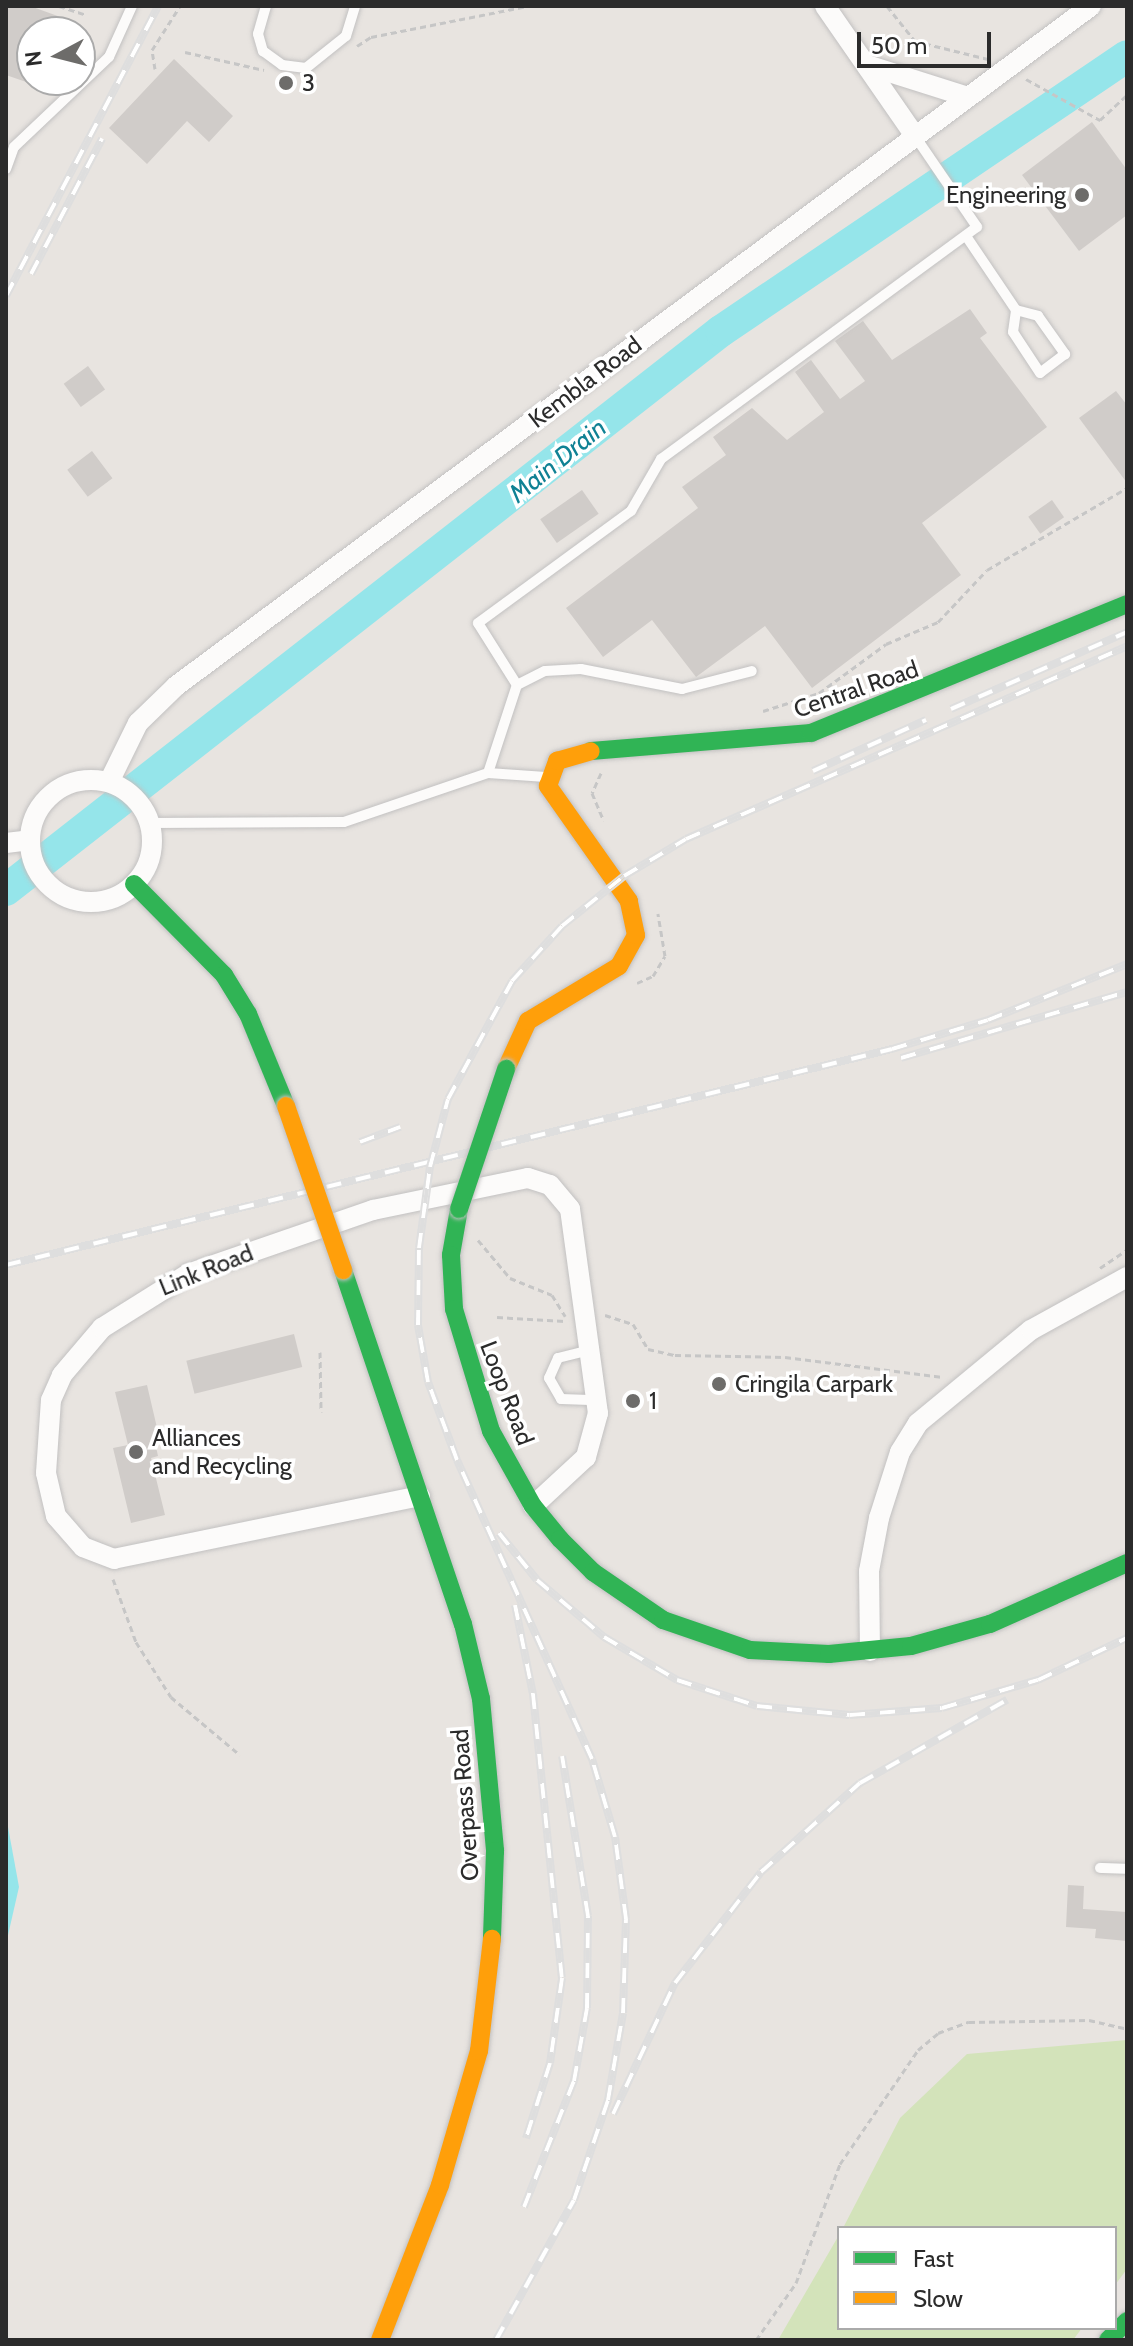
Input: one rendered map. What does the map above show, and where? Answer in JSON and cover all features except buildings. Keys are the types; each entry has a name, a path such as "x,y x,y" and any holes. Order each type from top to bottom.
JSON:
{"street":[{"path":"825,6 915,136"},
{"name":"Kembla Road","path":"109,782 138,723 176,686 1091,6"},
{"path":"867,65 968,97"},
{"name":"Central Road","path":"548,777 557,761 579,750 811,733 1127,604"},
{"name":"Loop Road","path":"548,777 553,794 629,901 636,935 619,966 528,1021 506,1069 459,1209 451,1280 460,1338 491,1431 533,1506 593,1572 663,1620 750,1650 870,1651 954,1637 1127,1563"},
{"path":"90,779 109,782 145,814 150,855 134,884 98,902 58,892 43,878 31,845 33,821 55,791 90,779"},
{"path":"6,843 31,845"},
{"name":"Overpass Road","path":"134,884 224,975 248,1014 286,1106 420,1496 481,1699 491,1777 495,1917 490,1988 463,2116 380,2340"},
{"name":"Link Road","path":"105,1557 68,1535 56,1516 46,1473 47,1423 62,1375 102,1328 154,1290 373,1210 517,1178 550,1185 570,1209 578,1320 593,1350 597,1400 586,1457 533,1506"},
{"path":"870,1651 869,1571 879,1518 900,1452 918,1423 1031,1330 1127,1277"},
{"path":"105,1557 146,1557 420,1496"},
{"path":"1108,2340 1127,2321"}],"lane":[{"path":"6,169 14,147 109,57 132,6"},
{"path":"266,6 258,34 263,51 282,65 306,68 346,36 355,6"},
{"path":"517,685 478,623 631,511 661,459 977,227 915,136"},
{"path":"966,236 1016,310 1038,316 1065,354 1040,373 1013,332 1016,310"},
{"path":"488,773 517,685 545,671 581,669 682,689 752,671"},
{"path":"145,814 344,822 488,773 548,777"},
{"path":"593,1350 558,1358 549,1378 561,1399 597,1400"},
{"path":"1100,1868 1127,1869"}],"path":[{"path":"59,6 86,15"},
{"path":"155,69 152,50 180,6"},
{"path":"887,6 915,41 991,59 1007,54 1033,88 1100,120 1127,95"},
{"path":"475,1233 510,1278 552,1295 578,1320"},
{"path":"1096,1271 1127,1250"},
{"path":"497,1317 633,1324 648,1349 675,1355 785,1357 941,1378 952,1372"},
{"path":"320,1352 321,1412"},
{"path":"105,1557 136,1642 171,1697 240,1755"},
{"path":"756,2340 796,2283 840,2164 918,2050 938,2033 969,2022 1089,2020 1127,2029"}],"green space":[{"path":"1127,2040 1127,2269 1117,2282 1117,2226 844,2226 900,2118 967,2054"},
{"path":"837,2238 837,2330 1080,2330 1073,2340 778,2340"}],"water":[{"path":"6,1816 19,1887 6,1944"}],"waterway":[{"name":"Main Drain","path":"6,890 721,331 1127,56"}],"railway":[{"path":"6,296 158,6"},
{"path":"31,274 102,139"},
{"path":"951,709 1127,632"},
{"path":"496,2340 574,2200 608,2100 623,2013 626,1919 615,1837 592,1759 457,1460 428,1382 418,1325 419,1248 430,1167 448,1099 512,981 562,926 624,876 686,839 1127,646"},
{"path":"813,771 926,720"},
{"path":"6,1265 892,1049 988,1020 1127,964"},
{"path":"901,1058 1127,992"},
{"path":"360,1142 400,1127"},
{"path":"499,1533 537,1580 604,1637 677,1680 757,1706 850,1715 942,1708 1038,1680 1127,1638"},
{"path":"515,1605 533,1694 562,1978 550,2063 526,2138"},
{"path":"613,2114 675,1983 761,1872 860,1783 1007,1700"},
{"path":"524,2207 574,2081 587,2008 588,1916 562,1756"}],"traffic: fast":[{"path":"591,751 811,733 1127,604"},
{"path":"134,884 224,975 248,1014 286,1106"},
{"path":"459,1209 506,1069"},
{"path":"459,1209 451,1255 454,1309 491,1431 533,1506 560,1539 593,1572 663,1620 750,1650 829,1654 911,1646 990,1624 1127,1563"},
{"path":"343,1270 463,1624 481,1699 495,1851 492,1939"},
{"path":"1108,2340 1127,2321"}],"traffic: slow":[{"path":"506,1069 528,1021 619,966 636,935 629,901 548,786 557,761 591,751"},
{"path":"286,1106 343,1270"},
{"path":"380,2340 440,2185 479,2051 492,1939"}],"place":[{"name":"3","path":"286,83"},
{"name":"Engineering","path":"1082,195"},
{"name":"Cringila Carpark","path":"719,1384"},
{"name":"1","path":"633,1401"},
{"name":"Alliances and Recycling","path":"136,1452"}]}
